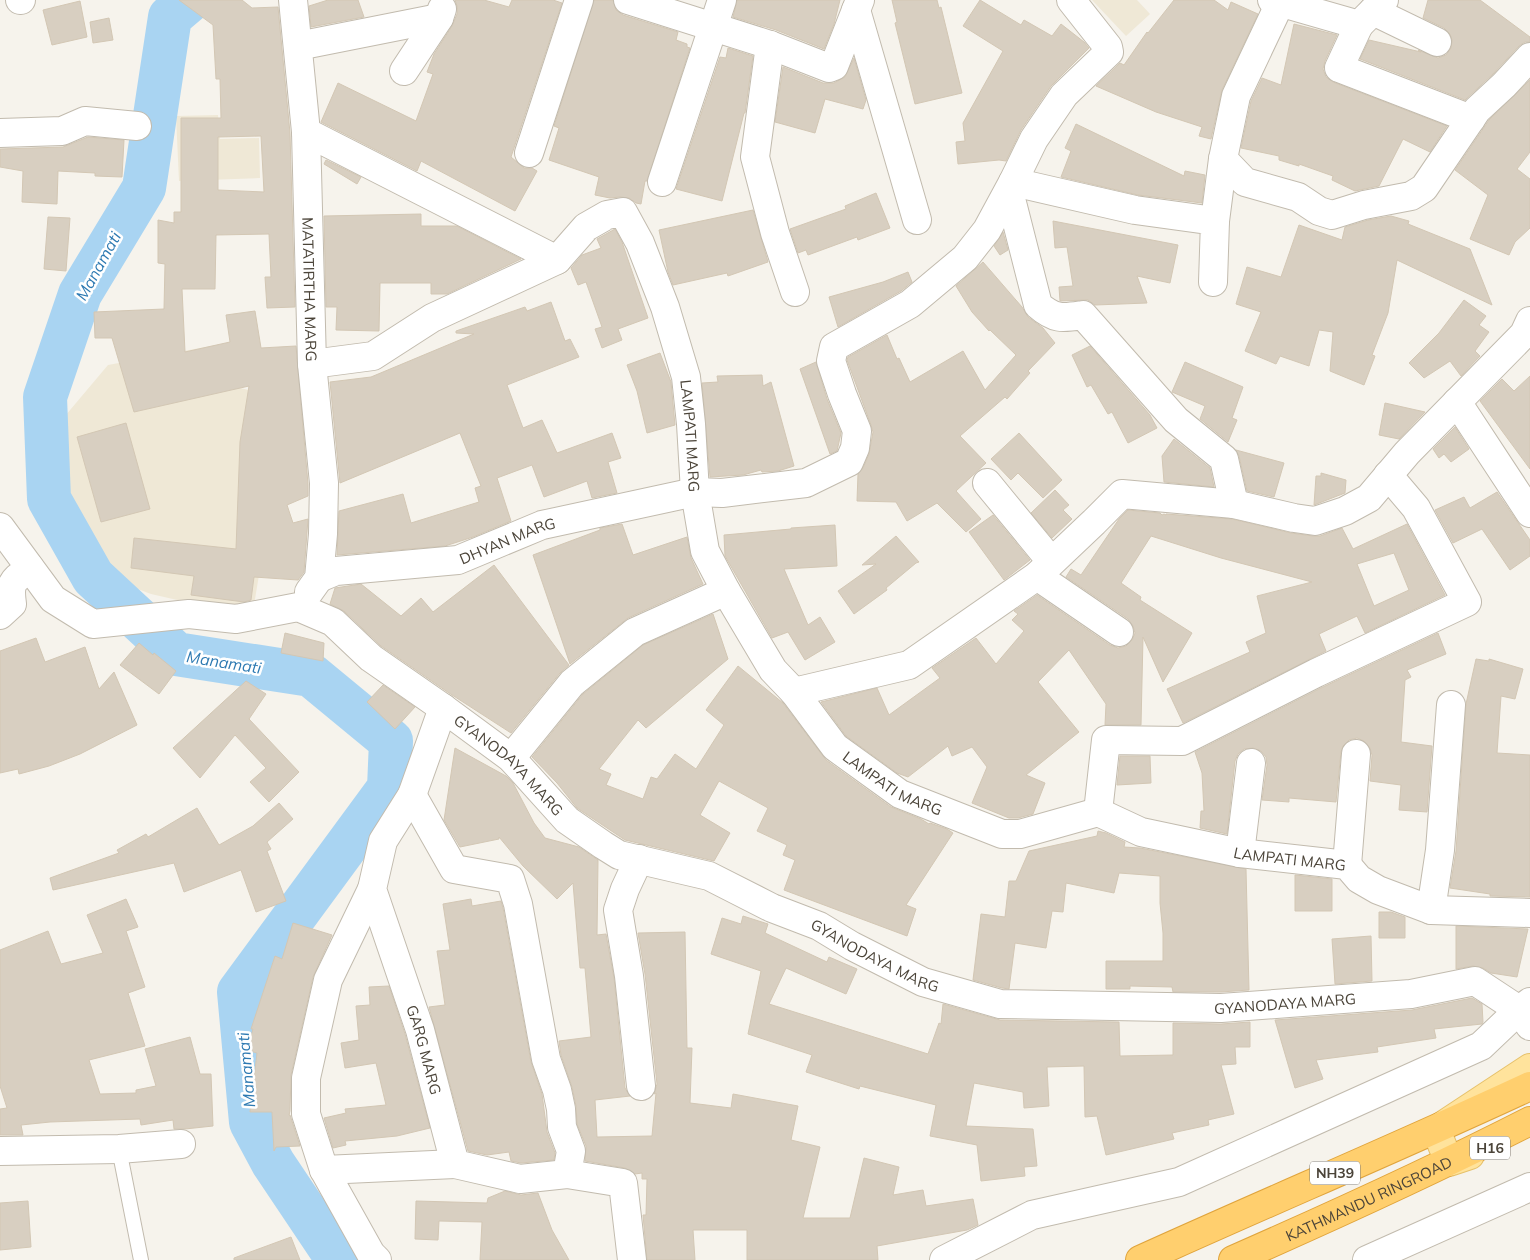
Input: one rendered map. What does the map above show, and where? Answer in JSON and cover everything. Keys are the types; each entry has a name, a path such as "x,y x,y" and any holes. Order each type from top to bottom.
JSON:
{"highway":[{"name":"NH39","path":"1140,1260 1297,1189 1436,1130 1530,1086"},
{"name":"KATHMANDU RINGROAD","path":"1232,1260 1352,1208 1450,1162 1530,1121"}],"main road":[{"path":"1450,1162 1436,1130 1530,1068"},
{"name":"H16","path":"1450,1162 1530,1134"}],"street":[{"name":"MATATIRTHA MARG","path":"293,0 306,132 312,364 324,483 323,534 319,578"},
{"path":"529,153 578,0"},
{"path":"628,0 770,44 828,68 834,66 858,5"},
{"path":"662,182 722,0"},
{"path":"1071,0 1108,47 1109,52 1064,95 1034,139 1011,186 1038,306 1048,313 1062,318 1083,315 1176,420 1224,458 1234,504"},
{"path":"1213,282 1215,221 1223,160 1236,96 1276,2 1372,12 1438,42"},
{"path":"858,5 917,220"},
{"path":"298,46 442,9"},
{"path":"404,71 442,9"},
{"path":"1372,12 1340,68 1471,119"},
{"path":"770,44 755,157 775,233 795,292"},
{"path":"1223,160 1245,182 1298,198 1319,212 1332,215 1364,205 1411,196 1424,188 1477,110 1504,85 1530,56"},
{"path":"0,133 62,131 85,121 137,126"},
{"path":"306,132 557,260"},
{"path":"1011,186 1135,210 1215,221"},
{"name":"DHYAN MARG","path":"319,578 336,571 458,560 542,525 696,492 722,492 806,483 850,462 855,448 857,431 831,361 834,347 910,304 965,258 987,230 1011,186"},
{"name":"LAMPATI MARG","path":"557,260 586,227 607,215 623,212 640,243 665,307 686,377 696,492 705,551 726,592 773,670 794,692 835,747 900,794 1002,834 1020,834 1098,812 1141,832 1240,854 1347,865 1358,879 1378,890 1430,910 1530,913"},
{"path":"312,364 373,356 432,318 557,260"},
{"path":"794,692 909,665 1044,569 1122,494 1234,504 1294,518 1316,521 1345,511 1369,498 1407,453 1524,334 1530,321"},
{"path":"1457,402 1530,513"},
{"path":"1098,812 1106,740 1182,742 1316,673 1467,602 1416,508 1388,475"},
{"path":"987,483 1044,569 1118,632"},
{"path":"0,527 53,599 93,624 189,614 236,619 298,608 319,578"},
{"path":"0,615 12,604 10,591 12,582 30,568"},
{"path":"511,758 572,683 635,632 726,592"},
{"name":"GYANODAYA MARG","path":"298,608 332,622 371,658 511,758 567,820 603,845 619,854 709,876 772,908 818,926 852,946 923,982 1000,1004 1221,1008 1411,994 1475,981 1526,1013"},
{"path":"1430,910 1440,850 1451,705"},
{"path":"377,1260 371,1254 324,1170 306,1114 306,1078 328,980 372,889 383,841 412,795 443,708"},
{"path":"1347,865 1356,754"},
{"path":"1240,854 1251,762"},
{"path":"412,795 454,869 510,879 518,904 546,1059 557,1090 562,1127 571,1151 567,1174"},
{"path":"639,859 625,889 618,910 629,976 641,1086"},
{"name":"GARG MARG","path":"372,889 420,1030 455,1164"},
{"path":"944,1260 1032,1215 1179,1182 1481,1046 1526,1013"},
{"path":"0,1151 119,1149 181,1144"},
{"path":"324,1170 455,1164 520,1179 567,1174 623,1183 632,1260"},
{"path":"1366,1260 1530,1187"}],"lane":[{"path":"119,1149 141,1260"}],"shaded area":[{"path":"1092,0 1137,0 1150,14 1126,36"},
{"path":"218,115 220,139 259,138 260,178 179,181 176,116"},
{"path":"227,343 236,387 265,394 263,551 254,605 186,602 151,594 114,580 87,549 71,526 57,493 49,435 108,365"}],"building":[{"path":"179,0 242,0 252,8 278,7 290,133 295,307 267,308 265,277 271,277 269,234 216,235 215,289 182,289 185,352 230,342 226,315 255,311 261,348 296,346 308,496 287,505 293,523 308,519 304,572 298,580 254,577 251,600 244,602 191,595 194,576 131,568 134,538 236,549 240,442 249,386 134,412 112,338 95,338 94,312 164,309 165,264 158,263 158,220 174,223 174,212 181,212 181,118 221,118 220,79 216,79 213,25","holes":["261,136 264,192 218,190 218,137"]},
{"path":"328,0 358,0 364,17 311,27 309,6"},
{"path":"455,0 484,0 509,7 512,0 553,0 562,3 511,157 524,168 532,168 537,171 515,211 421,161 417,171 321,122 338,83 416,121 433,74 427,72 434,54 452,26 457,14"},
{"path":"594,0 613,0 616,10 623,15 678,32 676,40 687,44 687,47 690,48 647,181 645,181 641,204 629,198 610,198 595,195 599,177 549,160 559,128 554,126"},
{"path":"737,0 840,0 834,24 824,49 776,30 733,17"},
{"path":"892,0 937,0 939,8 941,7 962,93 915,104 895,23 897,22"},
{"path":"980,0 1021,25 1024,20 1052,36 1061,24 1089,48 1051,86 1021,130 1006,161 958,164 956,142 965,141 963,123 1003,51 963,26"},
{"path":"1174,0 1214,0 1228,10 1231,2 1258,14 1222,90 1211,139 1199,136 1202,127 1156,112 1096,86 1120,63 1124,65 1147,32"},
{"path":"1428,0 1480,0 1530,37 1530,42 1525,42 1519,46 1465,100 1360,59 1369,40 1421,52 1418,50 1438,58 1446,55 1451,48 1452,40 1450,34 1444,28 1423,18"},
{"path":"80,1 87,37 52,45 43,10"},
{"path":"109,18 113,40 93,43 90,22"},
{"path":"1294,24 1337,35 1323,69 1326,77 1333,82 1447,126 1430,152 1403,139 1379,186 1355,191 1332,180 1333,176 1299,164 1299,166 1279,160 1279,156 1241,148 1251,101 1262,78 1281,85"},
{"path":"728,48 753,56 745,113 722,201 676,189 720,57 726,58"},
{"path":"854,58 866,100 863,109 825,99 815,133 775,122 783,67 823,83 834,83 845,77"},
{"path":"1530,80 1530,152 1517,169 1530,179 1530,228 1515,242 1509,255 1470,239 1488,195 1455,170 1489,120"},
{"path":"1076,124 1184,176 1185,171 1205,175 1202,203 1138,195 1061,177 1071,151 1065,148"},
{"path":"88,137 124,140 122,177 95,176 95,173 58,171 57,204 22,202 23,171 0,167 0,149 63,147"},
{"path":"326,160 361,177 357,184 324,164"},
{"path":"876,193 890,228 858,240 857,237 808,255 806,250 798,253 790,229 846,209 845,206"},
{"path":"753,210 768,262 728,276 727,273 673,285 668,272 659,230"},
{"path":"421,214 421,226 457,226 521,259 447,294 431,294 431,283 380,283 379,331 336,330 337,307 326,307 324,216"},
{"path":"1391,216 1409,221 1408,224 1470,249 1492,305 1397,260 1388,313 1372,355 1375,356 1364,385 1330,371 1333,332 1319,330 1309,366 1280,356 1276,364 1245,351 1261,312 1236,304 1247,267 1281,277 1299,225 1342,240 1345,227"},
{"path":"48,217 70,218 66,271 44,269"},
{"path":"1053,221 1178,245 1170,283 1137,276 1147,303 1095,305 1088,300 1060,301 1059,287 1073,286 1067,247 1055,248"},
{"path":"615,229 622,242 648,318 618,329 622,340 602,348 595,329 602,327 586,282 578,285 571,268 582,255 601,248 597,239"},
{"path":"1003,232 1008,250 1000,255 994,246"},
{"path":"983,262 1022,307 1028,317 1043,328 1055,343 1028,371 1030,373 1007,399 1005,397 960,436 986,463 956,491 981,519 966,532 937,503 907,521 896,502 857,501 858,474 869,454 873,432 847,360 848,357 887,335 897,359 899,358 910,382 963,351 985,390 1016,355 989,331 972,312 956,286"},
{"path":"908,272 912,282 901,291 838,327 829,297 883,282"},
{"path":"1464,300 1486,316 1479,325 1489,332 1475,351 1480,356 1461,376 1450,361 1424,378 1409,363 1439,333"},
{"path":"551,302 565,341 570,339 579,357 507,385 523,428 542,420 557,453 612,433 621,458 608,462 617,493 592,498 587,481 544,497 532,465 497,478 511,521 473,537 445,546 337,555 339,511 403,494 411,523 479,502 475,488 481,486 460,433 340,483 330,382 371,377 474,334 456,333 456,331 525,307 527,311"},
{"path":"1090,346 1150,415 1157,428 1128,443 1112,412 1108,414 1091,385 1087,387 1072,355"},
{"path":"660,353 671,382 675,425 647,433 637,391 627,365"},
{"path":"816,362 827,399 841,433 837,451 830,454 800,369"},
{"path":"1185,362 1243,387 1232,418 1237,420 1228,442 1200,419 1205,406 1172,392"},
{"path":"762,375 763,386 771,382 794,466 778,471 762,472 761,470 743,475 710,477 702,383 718,382 717,376"},
{"path":"1530,376 1530,469 1480,401 1502,379 1514,391"},
{"path":"1385,403 1425,412 1399,439 1379,435"},
{"path":"126,423 150,509 101,522 77,437"},
{"path":"1455,427 1469,449 1451,462 1444,454 1439,458 1433,449"},
{"path":"1019,433 1062,480 1043,498 1018,473 1011,480 991,459"},
{"path":"1174,439 1210,468 1214,487 1164,482 1162,456"},
{"path":"1236,450 1284,463 1274,497 1247,491"},
{"path":"1321,473 1346,480 1345,493 1314,505 1316,476 1321,476"},
{"path":"1055,490 1069,505 1063,510 1072,519 1052,538 1031,513"},
{"path":"1497,492 1530,540 1530,556 1510,570 1482,529 1453,543 1435,510 1464,497 1470,508"},
{"path":"1128,510 1160,513 1162,515 1232,519 1291,533 1313,536 1320,536 1342,528 1353,549 1407,524 1445,595 1365,633 1357,616 1319,634 1326,651 1183,723 1167,689 1250,652 1246,642 1266,633 1257,596 1312,582 1221,558 1151,536 1121,583 1141,597 1140,600 1192,633 1163,682 1143,637 1141,725 1105,725 1106,704 1069,650 1038,682 1079,732 1026,775 1045,783 1033,814 1018,818 1009,818 972,803 987,767 972,747 952,756 948,746 908,777 897,773 846,736 821,702 877,688 889,715 940,678 932,668 976,638 996,664 1024,631 1012,620 1018,614 1014,611 1037,595 1110,645 1118,648 1126,646 1132,640 1135,633 1128,619 1066,577 1071,569 1081,575 1119,519","holes":["1394,553 1409,590 1374,606 1357,564"]},
{"path":"993,515 1030,560 1004,580 969,532"},
{"path":"622,524 633,555 687,537 691,558 703,584 628,618 570,664 533,555 600,530 600,528"},
{"path":"835,525 837,566 784,569 808,625 820,617 835,642 805,660 788,632 772,638 725,556 724,535"},
{"path":"896,536 919,562 886,588 887,590 854,614 838,591 876,564 862,565"},
{"path":"494,565 569,665 560,673 511,733 381,646 344,611 330,604 335,588 361,584 401,616 421,598 433,612"},
{"path":"713,614 728,659 646,728 638,720 599,769 611,774 606,785 643,799 651,777 657,779 675,754 696,769 724,725 706,710 738,666 783,703 826,760 891,807 953,833 906,905 916,909 907,936 784,890 795,860 783,855 787,845 757,831 768,808 719,781 700,815 730,833 714,861 625,840 577,808 557,783 532,757 583,694 643,645"},
{"path":"285,633 324,643 323,661 281,653"},
{"path":"1438,633 1446,654 1407,670 1411,677 1405,680 1401,742 1432,746 1427,812 1399,810 1401,785 1370,781 1372,755 1370,748 1364,741 1357,738 1349,740 1343,746 1341,752 1336,802 1289,798 1289,802 1262,800 1267,765 1266,757 1261,751 1253,748 1244,749 1238,754 1235,761 1227,834 1200,828 1201,811 1204,811 1202,773 1195,752 1323,687"},
{"path":"36,638 45,662 85,647 99,689 114,672 137,725 80,754 49,766 19,774 18,769 0,773 0,651"},
{"path":"139,643 176,671 159,694 120,665"},
{"path":"1476,659 1489,661 1489,659 1523,669 1515,699 1501,696 1497,753 1530,755 1530,897 1490,896 1490,894 1450,888 1456,851 1466,704"},
{"path":"246,681 266,694 249,719 299,772 269,802 250,782 266,768 235,735 200,778 173,748"},
{"path":"383,685 415,707 395,729 367,702"},
{"path":"455,748 506,776 513,783 534,823 545,838 579,847 598,860 597,935 606,934 614,978 625,1088 630,1096 595,1100 597,1137 652,1136 656,1093 654,1094 657,1084 645,974 638,933 685,932 687,1048 692,1048 690,1103 731,1108 733,1094 798,1106 791,1140 820,1147 803,1218 850,1218 864,1158 899,1167 893,1195 923,1190 926,1206 973,1199 978,1225 967,1230 877,1246 878,1260 747,1260 747,1230 693,1230 695,1260 647,1260 643,1215 646,1215 647,1179 642,1179 642,1173 635,1174 625,1168 585,1161 586,1146 577,1124 572,1087 561,1055 559,1041 591,1037 585,968 580,968 573,883 557,899 523,866 499,837 499,839 460,847 444,820"},
{"path":"1120,756 1150,756 1151,783 1117,785"},
{"path":"279,803 293,819 267,842 271,849 267,851 286,901 256,912 241,870 184,892 174,863 53,890 50,878 119,853 117,850 146,834 148,837 197,808 219,845 253,826"},
{"path":"1098,831 1125,842 1124,847 1140,848 1246,869 1249,990 1173,992 1172,987 1130,986 1130,989 1106,989 1106,961 1163,961 1160,876 1119,873 1114,893 1066,883 1063,912 1052,911 1046,948 1015,943 1009,989 973,980 981,914 1005,917 1009,881 1016,881 1029,851 1097,836"},
{"path":"1295,875 1332,879 1332,911 1295,911"},
{"path":"126,899 138,927 126,931 145,987 128,993 145,1046 89,1060 100,1094 136,1093 136,1090 156,1086 145,1049 190,1037 200,1074 211,1074 213,1126 174,1129 173,1120 141,1125 140,1119 50,1122 21,1125 23,1135 0,1135 0,1109 7,1108 0,1086 0,950 48,931 61,964 103,953 87,915"},
{"path":"471,899 472,906 501,901 531,1062 542,1094 547,1132 555,1153 554,1160 521,1163 511,1161 509,1152 487,1155 468,1151 429,1007 445,1005 437,951 450,950 443,904"},
{"path":"1379,912 1391,912 1405,917 1405,938 1379,938"},
{"path":"743,916 768,924 765,933 827,962 829,957 857,969 846,994 786,968 769,1004 928,1054 939,1023 941,1024 943,1004 1000,1020 1119,1022 1120,1056 1173,1055 1173,1023 1221,1024 1250,1022 1250,1047 1235,1047 1236,1064 1221,1065 1234,1114 1208,1120 1209,1125 1172,1133 1174,1139 1106,1155 1097,1116 1085,1117 1084,1066 1047,1067 1049,1106 1024,1108 1023,1092 974,1083 966,1126 1033,1129 1037,1166 1024,1167 1025,1176 981,1181 977,1145 930,1136 936,1105 860,1086 859,1089 806,1072 812,1055 748,1034 761,971 711,954 722,918 741,924"},
{"path":"293,923 332,935 313,977 291,1075 289,1115 300,1146 276,1147 274,1151 272,1112 250,1112 257,1053 247,1050 253,1029 251,1029 275,956 282,959"},
{"path":"1456,926 1528,929 1517,977 1491,973 1483,968 1473,966 1456,969"},
{"path":"1371,936 1372,981 1335,984 1332,939"},
{"path":"389,986 405,1034 430,1128 397,1136 345,1141 346,1145 333,1148 324,1118 346,1113 345,1109 386,1105 376,1063 345,1068 341,1043 359,1040 356,1006 370,1005 369,987"},
{"path":"1472,998 1482,1004 1482,1024 1434,1029 1436,1038 1377,1047 1378,1052 1316,1060 1323,1079 1295,1088 1275,1020 1412,1010"},
{"path":"505,1191 521,1195 538,1193 552,1230 569,1260 480,1260 482,1222 439,1221 438,1240 415,1239 416,1201 487,1203 488,1198"},
{"path":"28,1201 31,1247 0,1250 0,1203"},
{"path":"291,1237 300,1260 234,1260 234,1258"}],"waterway":[{"name":"Manamati","path":"190,0 170,17 144,188 80,294 45,397 49,499 93,577 176,654 311,675 391,741 389,788 239,992 251,1122 273,1163 338,1260"}]}
